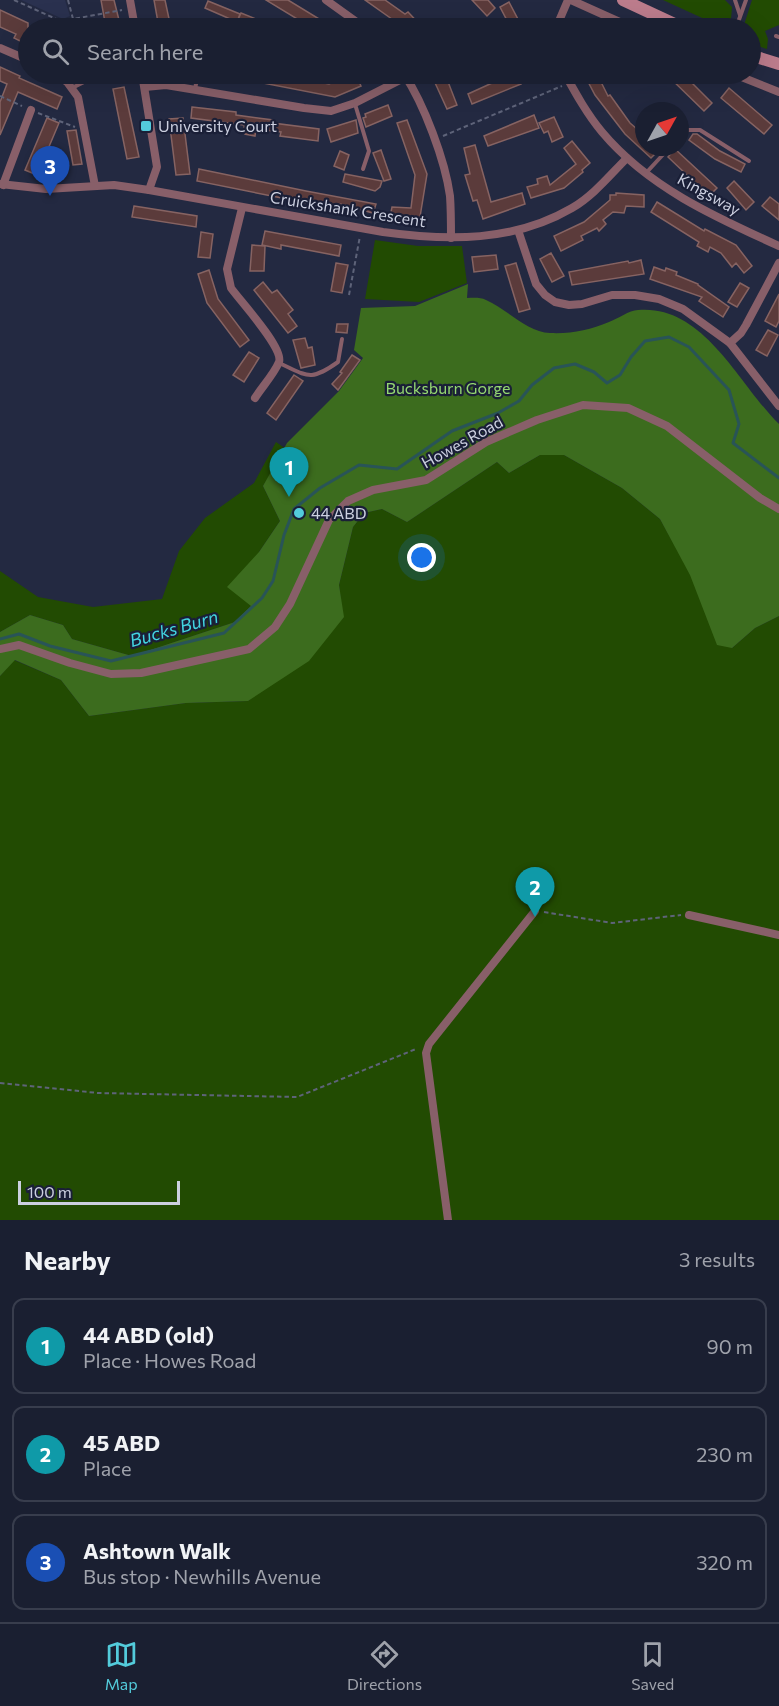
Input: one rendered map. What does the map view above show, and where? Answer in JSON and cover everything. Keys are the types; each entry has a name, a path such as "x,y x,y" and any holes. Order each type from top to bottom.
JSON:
{"street":[{"path":"326,0 351,18"},
{"path":"561,18 570,0 610,18"},
{"path":"623,0 662,18"},
{"path":"0,48 18,56"},
{"path":"761,58 779,64"},
{"path":"67,84 78,97 95,186"},
{"path":"144,84 157,167 149,189"},
{"path":"145,87 166,85 318,111 331,111 355,103 389,84"},
{"path":"410,84 425,115 448,183 451,238"},
{"name":"Kingsway","path":"571,84 590,116 627,158 646,174 722,220 779,246"},
{"path":"759,84 779,92"},
{"path":"1,184 31,110"},
{"name":"Cruickshank Crescent","path":"1,184 46,189 114,185 149,189 242,208 417,237 481,237 518,230 572,208 627,158"},
{"path":"242,208 227,269 228,279 231,288 274,344 280,356 279,363 255,398"},
{"path":"518,230 536,284 555,302 569,305 582,304 612,295 635,295 659,300 683,309 730,343 779,406"},
{"path":"730,343 746,325 776,276 779,263"},
{"name":"Howes Road","path":"0,649 19,645 70,663 111,674 141,673 249,649 275,627 290,604 329,520 348,501 373,490 426,480 486,442 537,420 582,405 628,408 667,426 760,498 779,509"},
{"path":"448,1220 426,1053 429,1044 536,911"},
{"path":"689,915 779,935"}],"lane":[{"path":"735,0 740,16"},
{"path":"740,16 746,0"},
{"path":"71,88 80,84"},
{"path":"195,90 196,84"},
{"path":"355,103 369,151 363,169"},
{"path":"689,130 700,130 749,161"},
{"path":"646,174 662,156"},
{"path":"279,363 314,376 338,362 342,339"}],"path":[{"path":"14,0 54,18"},
{"path":"68,0 73,18"},
{"path":"77,18 131,4"},
{"path":"434,140 565,84"},
{"path":"0,96 83,131"},
{"path":"349,295 361,228"},
{"path":"536,911 612,922 689,915"},
{"path":"0,1083 98,1093 297,1097 429,1044"}],"shaded area":[{"path":"21,0 65,0 70,16 61,18"}],"green space":[{"path":"663,0 725,0 732,7 731,18 702,18"},
{"path":"752,0 779,0 779,25 765,31 768,39 767,49 761,47 761,18 746,18"},
{"path":"375,240 418,246 462,246 467,283 419,302 365,299"},
{"name":"Bucksburn Gorge","path":"468,284 467,298 486,300 533,329 542,332 580,331 602,325 635,310 661,312 682,320 701,333 718,350 779,424 779,616 755,628 732,648 717,645 690,575 660,519 622,488 564,455 540,455 509,473 497,462 407,522 382,509 364,513 353,527 339,585 344,617 309,661 248,701 186,703 89,716 61,680 15,660 0,676 0,632 30,615 63,625 72,639 132,656 235,622 251,606 227,587 259,552 280,521 263,486 287,443 339,391 363,358 354,350 361,308 415,306"},
{"path":"276,442 286,449 263,486 280,521 259,552 251,606 235,622 132,656 72,639 63,625 30,615 0,632 0,571 38,597 93,607 162,599 179,551 205,518 254,483"},
{"path":"540,455 564,455 622,488 660,519 732,648 755,628 779,616 779,1220 0,1220 0,676 14,660 61,680 89,716 186,703 248,701 343,618 339,585 353,527 364,513 382,509 407,522 497,462 509,473"}],"building":[{"path":"101,0 114,0 118,18 104,18"},
{"path":"154,0 165,0 169,18 157,18"},
{"path":"266,0 288,0 318,18 296,18"},
{"path":"365,0 385,0 405,14 408,12 414,18 390,18"},
{"path":"472,0 488,0 495,8 487,16"},
{"path":"208,1 240,14 238,18 228,18 205,8"},
{"path":"509,2 517,18 506,18 500,7"},
{"path":"0,10 18,18 18,40 14,38 16,34 0,27"},
{"path":"241,13 254,18 239,18"},
{"path":"0,67 18,75 18,84 33,84 62,97 57,109 18,92 0,135 0,102 7,84 0,81"},
{"path":"268,84 360,84 361,86 335,97"},
{"path":"436,84 449,84 457,105 447,109"},
{"path":"490,84 521,84 472,104 468,94"},
{"path":"589,84 602,84 608,96 610,95 635,127 635,143 625,134"},
{"path":"676,84 693,84 712,103 704,111"},
{"path":"124,87 139,157 127,159 113,89"},
{"path":"729,88 772,125 764,134 721,98"},
{"path":"388,105 392,116 366,127 363,118 366,117 365,114"},
{"path":"192,107 236,112 236,115 273,120 273,123 319,129 318,141 280,136 281,132 256,129 255,136 245,134 244,125 191,118"},
{"path":"534,115 539,128 488,146 484,136"},
{"path":"554,117 563,137 552,142 548,131 544,133 539,123"},
{"path":"47,118 59,123 37,175 25,170"},
{"path":"183,118 190,174 176,175 169,119"},
{"path":"356,120 358,133 331,142 327,129"},
{"path":"407,120 427,174 419,223 410,222 410,219 390,217 392,207 411,208 415,175 397,123"},
{"path":"76,130 82,164 73,165 67,131"},
{"path":"693,134 697,134 720,151 745,164 741,172 715,159 689,140"},
{"path":"572,141 590,163 564,188 531,198 527,187 538,184 537,179 547,176 550,185 576,164 564,148"},
{"path":"475,145 491,202 522,193 525,204 483,219 477,200 473,201 465,175 470,174 464,148"},
{"path":"381,150 391,179 384,181 373,153"},
{"path":"340,151 349,155 344,170 334,166"},
{"path":"683,156 717,188 709,196 668,157"},
{"path":"199,169 376,204 373,213 340,204 340,209 312,204 197,181"},
{"path":"345,174 382,181 380,187 375,191 343,182"},
{"path":"734,181 754,202 746,210 727,188"},
{"path":"616,193 644,195 644,207 626,206 624,213 613,212 603,220 606,224 599,231 597,228 581,236 583,240 561,251 554,236 584,222 610,200 610,195 616,195"},
{"path":"770,197 779,204 779,220 762,206"},
{"path":"657,202 704,231 705,229 736,245 752,266 744,273 736,263 732,267 721,253 710,247 708,252 697,246 699,242 651,212"},
{"path":"134,206 197,216 196,227 132,217"},
{"path":"265,231 341,245 339,256 281,245 281,249 262,245"},
{"path":"201,232 213,234 210,258 198,257"},
{"path":"252,245 265,246 264,271 250,271"},
{"path":"551,253 564,276 552,282 540,259"},
{"path":"496,255 498,269 474,272 472,257"},
{"path":"641,260 644,274 572,285 569,272"},
{"path":"336,263 348,265 342,293 331,291"},
{"path":"516,263 530,309 519,312 505,266"},
{"path":"654,267 677,272 676,275 698,284 729,307 723,317 699,301 702,297 650,279"},
{"path":"209,270 218,299 249,340 240,347 207,303 198,274"},
{"path":"263,282 272,293 277,290 293,310 288,314 297,326 288,333 254,290"},
{"path":"740,283 749,288 737,307 728,302"},
{"path":"779,294 779,321 776,327 765,321"},
{"path":"337,324 348,324 347,333 336,332"},
{"path":"768,330 778,335 767,356 756,350"},
{"path":"305,338 308,348 312,347 315,365 301,368 293,340"},
{"path":"249,352 259,358 244,382 233,375"},
{"path":"352,355 360,360 338,390 332,384 342,373 340,372"},
{"path":"294,375 303,381 276,420 267,413"}],"waterway":[{"name":"Bucks Burn","path":"0,639 19,634 50,646 111,661 224,633 262,598 273,581 284,535 294,509 320,488 359,465 397,469 452,431 498,413 519,401 532,385 554,368 575,364 594,372 607,383 620,375 631,357 645,341 669,337 689,347 729,390 739,424 733,443 779,478"}],"place":[{"name":"University Court","path":"146,126"},
{"name":"Ashtown Walk","path":"50,196"},
{"name":"44 ABD (old)","path":"289,497"},
{"name":"44 ABD","path":"299,513"},
{"name":"45 ABD","path":"535,917"}]}
